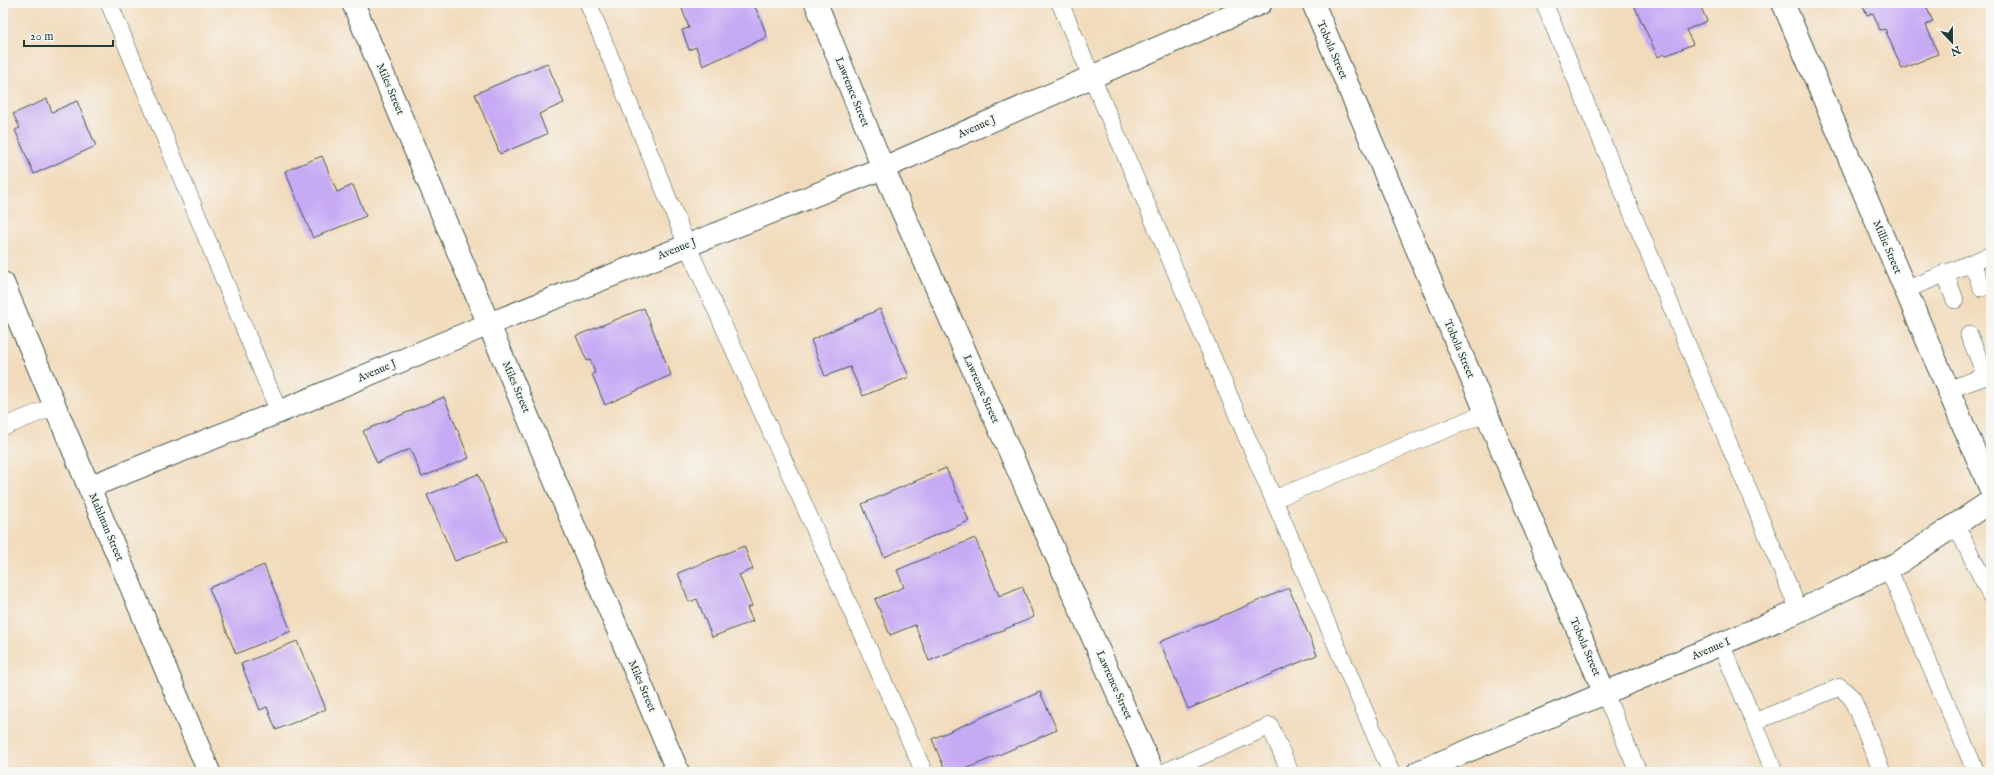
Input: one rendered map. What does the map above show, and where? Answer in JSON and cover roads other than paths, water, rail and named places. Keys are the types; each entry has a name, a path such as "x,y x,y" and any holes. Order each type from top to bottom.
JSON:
{"street":[{"name":"Miles Street","path":"353,3 678,772"},
{"name":"Lawrence Street","path":"816,3 883,168 1153,772"},
{"name":"Avenue J","path":"89,487 279,412 489,324 883,168 1261,3"},
{"name":"Tobola Street","path":"1313,3 1605,694"},
{"name":"Millie Street","path":"1784,3 1991,490"},
{"name":"Mahlman Street","path":"3,283 209,772"},
{"name":"Avenue I","path":"1418,772 1799,611 1900,562 1986,507"}],"lane":[{"path":"110,3 279,412"},
{"path":"588,3 687,245 924,772"},
{"path":"1060,3 1391,772"},
{"path":"1544,3 1799,611"},
{"path":"1905,290 1991,255"},
{"path":"1972,263 1982,288"},
{"path":"1945,274 1955,300"},
{"path":"1948,390 1988,375 1969,335"},
{"path":"3,427 55,406"},
{"path":"1274,499 1486,413"},
{"path":"1956,525 1991,596"},
{"path":"1888,568 1976,772"},
{"path":"1721,644 1774,772"},
{"path":"1754,722 1840,687 1852,698 1882,772"},
{"path":"1605,694 1638,772"},
{"path":"1165,772 1270,726 1290,772"}]}
